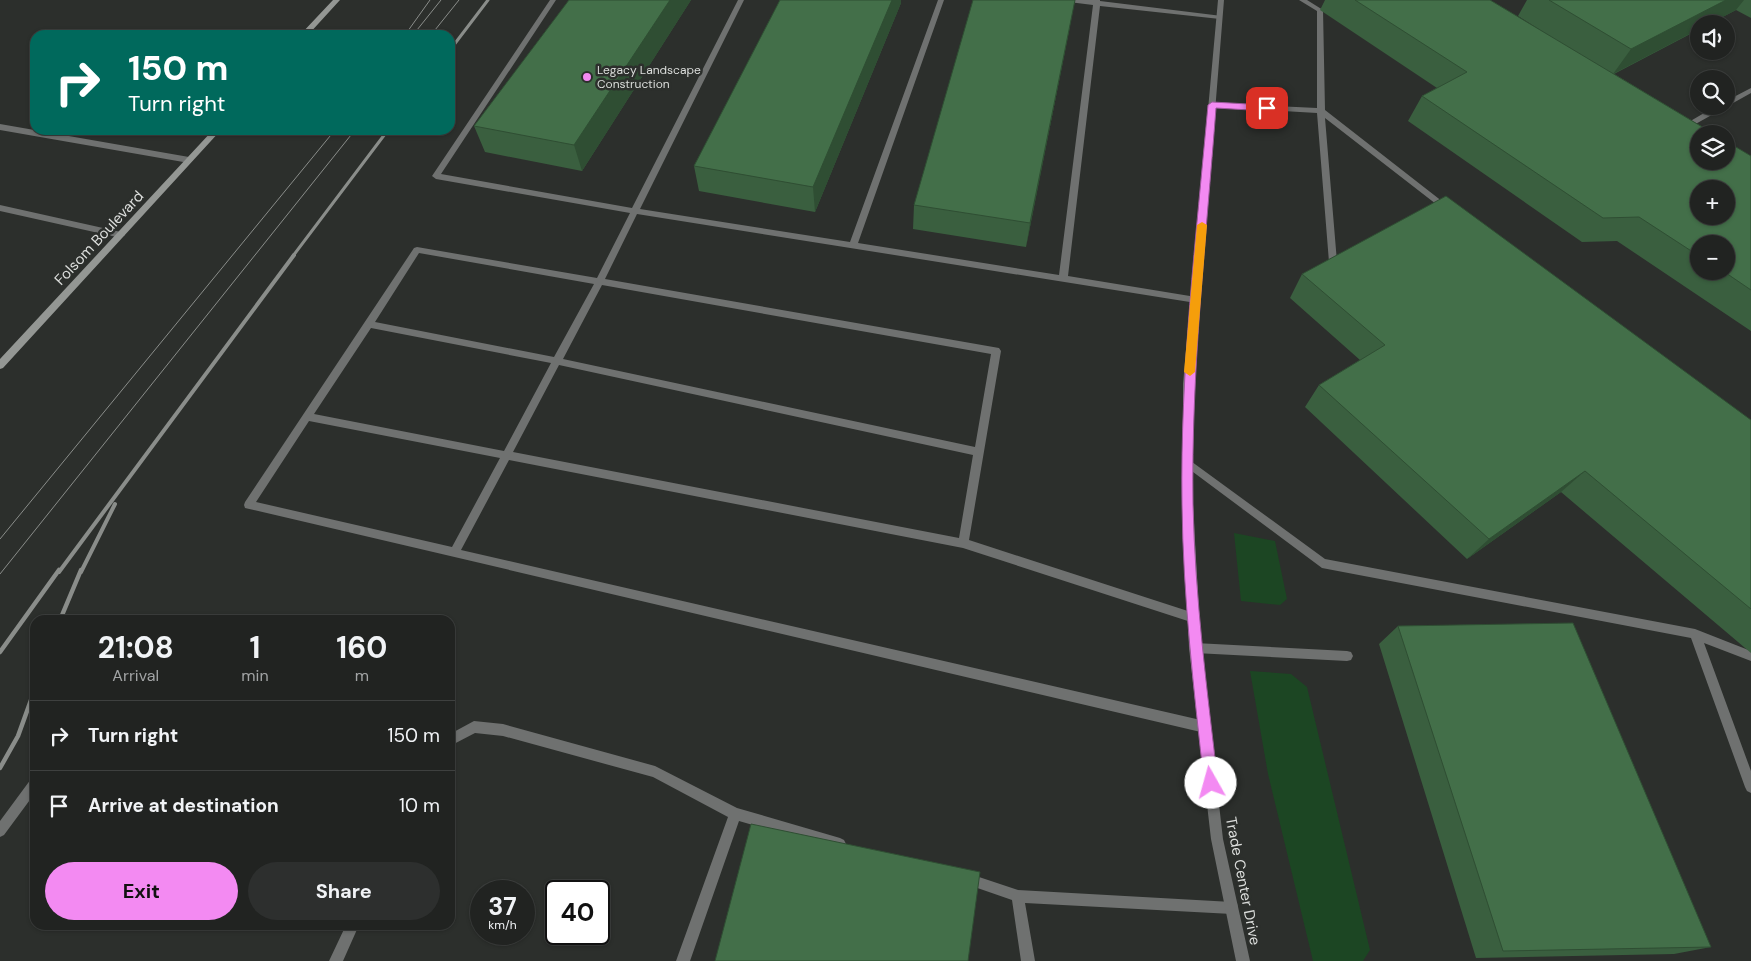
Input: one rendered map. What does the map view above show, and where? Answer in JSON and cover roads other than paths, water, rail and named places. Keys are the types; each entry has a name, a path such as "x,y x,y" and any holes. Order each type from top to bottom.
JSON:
{"main road":[{"path":"309,30 337,0"},
{"name":"Folsom Boulevard","path":"0,364 212,135"}],"street":[{"path":"553,0 436,176 635,211 854,244 1196,300"},
{"path":"454,553 599,282 741,0"},
{"path":"854,244 941,0"},
{"path":"1069,0 1220,16"},
{"name":"Trade Center Drive","path":"1221,0 1188,384 1188,505 1195,648 1217,839 1243,961"},
{"path":"1302,0 1320,10 1321,111 1333,262"},
{"path":"1063,278 1097,2"},
{"path":"1735,99 1751,90"},
{"path":"1212,105 1321,111 1454,214"},
{"path":"1690,128 1686,126 1706,115"},
{"path":"0,127 30,132"},
{"path":"46,135 189,160"},
{"path":"0,208 121,235"},
{"path":"962,543 996,351 418,250 249,505 1205,727"},
{"path":"369,324 557,361 978,452"},
{"path":"307,416 962,543 1194,618"},
{"path":"1188,464 1322,562 1695,634 1751,656"},
{"path":"1695,634 1751,788"},
{"path":"1195,648 1347,656"},
{"path":"455,737 474,727 503,730 655,772 735,814 855,848"},
{"path":"0,831 30,790"},
{"path":"683,961 735,814"},
{"path":"957,876 1018,896 1232,908"},
{"path":"1018,896 1028,961"},
{"path":"336,961 351,930"}],"tram line":[{"path":"409,30 430,0"},
{"path":"417,30 441,0"},
{"path":"435,30 459,0"},
{"path":"0,539 331,135"},
{"path":"0,574 351,135"}],"railway":[{"path":"455,43 488,0"},
{"path":"293,256 384,135"},
{"path":"59,572 294,255"},
{"path":"81,572 115,504"},
{"path":"0,652 59,570"},
{"path":"62,615 81,570"},
{"path":"0,768 18,736 30,703"}],"place":[{"name":"Legacy Landscape Construction","path":"587,77"}]}
